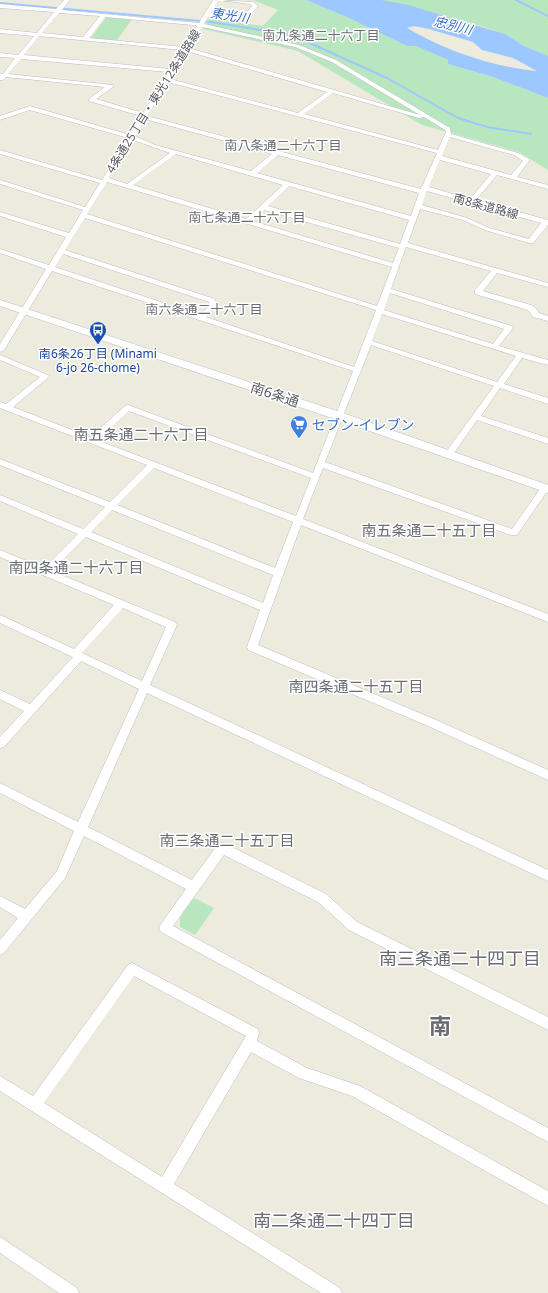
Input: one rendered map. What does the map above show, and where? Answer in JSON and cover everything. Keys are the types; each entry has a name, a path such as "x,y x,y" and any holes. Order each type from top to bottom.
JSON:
{"street":[{"path":"1,77 20,57 67,0"},
{"path":"203,20 216,0"},
{"path":"59,9 203,20 243,20 255,6 251,3 221,0"},
{"name":"4条通25丁目・東光12条道路線","path":"0,6 59,9 104,15 203,20 0,350"},
{"path":"85,39 104,15"},
{"path":"203,20 317,53 334,61 448,129 449,132 438,154 424,190 340,416 278,573 252,647 548,775"},
{"path":"0,31 185,49 331,92 431,119"},
{"path":"0,55 172,71"},
{"name":"南8条道路線","path":"1,77 111,86 91,100 278,153 547,222"},
{"path":"166,80 299,115 438,154 512,178 548,187"},
{"path":"299,115 331,92"},
{"path":"0,118 30,108 131,137 153,146 413,219"},
{"path":"448,135 516,154 527,160 512,178"},
{"path":"0,152 128,186 396,266"},
{"path":"128,186 175,152"},
{"path":"252,174 278,153"},
{"path":"472,202 495,173"},
{"path":"0,182 84,212 379,310 548,363"},
{"path":"247,222 288,184"},
{"path":"418,206 465,219 487,229 531,242 547,222"},
{"path":"264,207 548,285"},
{"path":"0,214 70,236"},
{"path":"0,251 357,370"},
{"path":"61,251 212,301 213,306 201,318"},
{"path":"496,270 478,292 531,308 536,315 548,319"},
{"path":"386,290 509,328 495,346"},
{"name":"南6条通","path":"0,303 340,416 547,489"},
{"path":"368,342 548,401"},
{"path":"449,454 500,386 520,355"},
{"path":"0,357 46,376 4,407"},
{"path":"4,407 548,618"},
{"path":"91,441 128,408 316,477"},
{"path":"476,417 548,441"},
{"path":"0,462 278,573"},
{"path":"46,572 152,464"},
{"path":"321,464 514,533 547,489"},
{"path":"0,498 266,608"},
{"path":"0,553 172,625 143,687 61,874 0,949"},
{"path":"0,744 31,710 121,604"},
{"path":"0,619 548,876"},
{"path":"0,694 31,710"},
{"path":"0,788 194,887"},
{"path":"548,1024 353,926 322,898 222,848 165,928 548,1135"},
{"path":"0,901 26,916"},
{"path":"34,1105 132,969 253,1033 249,1044 164,1187"},
{"path":"249,1044 304,1073 355,1091 548,1199"},
{"path":"0,1083 335,1293"},
{"path":"0,1244 72,1293"}],"green space":[{"path":"253,0 306,0 349,18 407,46 416,46 448,60 448,64 493,77 548,98 548,170 519,152 422,125 298,51 203,29 209,19 263,26 278,10"},
{"path":"382,0 548,0 548,56 524,46 505,34"},
{"path":"107,16 133,18 117,40 91,38"},
{"path":"194,898 214,908 195,935 180,927 180,917"}],"water":[{"name":"忠別川","path":"306,0 382,0 408,5 505,34 524,46 548,56 548,98 493,77 448,64 448,60 416,46 407,46 349,18","holes":["414,26 473,42 482,50 513,58 537,71 503,66 470,57 438,44 407,28"]}],"waterway":[{"path":"516,0 548,16"},
{"name":"東光川","path":"0,3 211,22 292,35 387,78 458,118 487,127 531,134"}],"place":[{"name":"南6条26丁目 (Minami 6-jo 26-chome)","path":"98,345"},
{"name":"セブン-イレブン","path":"299,439"}],"district":[{"name":"南九条通二十六丁目","path":"321,35"},
{"name":"南八条通二十六丁目","path":"283,145"},
{"name":"南七条通二十六丁目","path":"247,217"},
{"name":"南六条通二十六丁目","path":"204,309"},
{"name":"南五条通二十六丁目","path":"141,434"},
{"name":"南五条通二十五丁目","path":"429,530"},
{"name":"南四条通二十六丁目","path":"76,567"},
{"name":"南四条通二十五丁目","path":"356,686"},
{"name":"南三条通二十五丁目","path":"227,840"},
{"name":"南三条通二十四丁目","path":"460,958"},
{"name":"南","path":"440,1025"},
{"name":"南二条通二十四丁目","path":"334,1220"}]}
